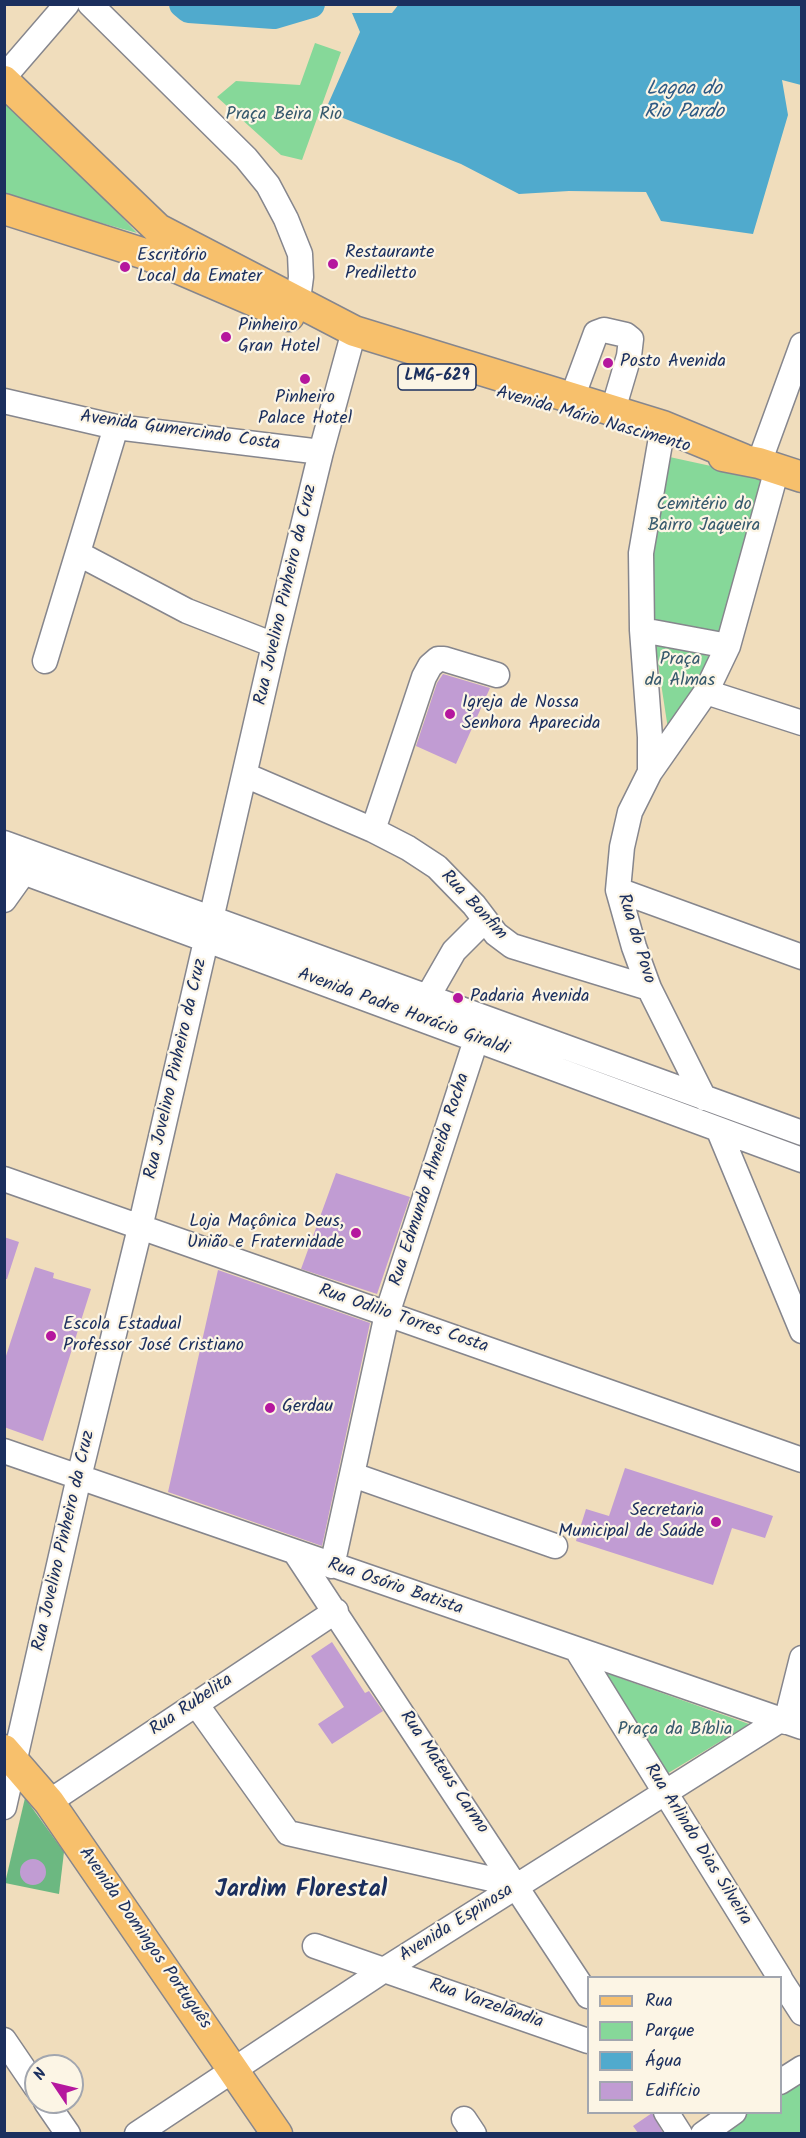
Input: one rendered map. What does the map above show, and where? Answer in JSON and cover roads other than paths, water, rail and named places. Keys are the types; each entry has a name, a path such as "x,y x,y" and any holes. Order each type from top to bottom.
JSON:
{"main road":[{"path":"4,79 152,242"},
{"path":"4,209 152,242"},
{"name":"Avenida Mário Nascimento","path":"152,242 294,308 351,340 770,467"},
{"name":"Avenida Mário Nascimento","path":"351,340 613,410 662,435"},
{"name":"Avenida Domingos Português","path":"9,1755 49,1802 277,2133"}],"street":[{"path":"4,79 67,4"},
{"path":"90,4 246,158 268,185 286,219 300,254 301,277 294,308"},
{"path":"572,398 596,333 604,330 619,333 631,339 613,410"},
{"name":"Rua Jovelino Pinheiro da Cruz","path":"4,1807 9,1755 140,1228 274,645 351,340"},
{"path":"650,772 706,692 728,646 801,345"},
{"name":"Avenida Gumercindo Costa","path":"4,401 116,427 321,452"},
{"path":"45,661 116,427"},
{"name":"Rua do Povo","path":"662,435 641,553 642,630 650,737 650,772 630,812 622,847 618,890 634,947 649,988 704,1098"},
{"path":"79,554 187,611 274,645"},
{"path":"642,630 728,646"},
{"path":"373,830 424,677 430,666 438,659 444,659 497,675"},
{"path":"706,692 801,723"},
{"name":"Rua Bonfim","path":"245,775 373,830 437,867 460,890 496,934 512,946 649,988"},
{"name":"Avenida Padre Horácio Giraldi","path":"4,843 476,1040 801,1160"},
{"path":"4,900 14,868"},
{"name":"Avenida Padre Horácio Giraldi","path":"14,868 427,998 801,1133"},
{"path":"618,890 801,957"},
{"path":"427,998 454,951 485,920"},
{"name":"Rua Edmundo Almeida Rocha","path":"332,1566 387,1314 476,1040"},
{"path":"719,1131 801,1331"},
{"name":"Rua Odilio Torres Costa","path":"4,1179 801,1460"},
{"name":"Rua Osório Batista","path":"4,1451 789,1723"},
{"path":"353,1475 555,1546"},
{"name":"Rua Mateus Carmo","path":"295,1552 518,1885 587,1994"},
{"name":"Rua Rubelita","path":"49,1802 336,1611"},
{"name":"Rua Arlindo Dias Silveira","path":"577,1650 779,1976"},
{"path":"789,1723 801,1658"},
{"path":"196,1704 288,1833 518,1885"},
{"name":"Avenida Espinosa","path":"137,2133 384,1970 664,1793 789,1723"},
{"name":"Rua Varzelândia","path":"315,1946 587,2041"},
{"name":"Rua Arlindo Dias Silveira","path":"782,1981 801,2013"},
{"path":"4,2040 24,2069"},
{"path":"782,2081 801,2068"},
{"path":"55,2114 68,2133"},
{"path":"667,2114 680,2133"},
{"path":"703,2133 731,2114"}],"water":[{"name":"Lagoa do Rio Pardo","path":"399,4 801,5 801,85 782,80 788,115 753,234 661,221 646,192 569,191 519,194 461,164 325,111 360,32 352,13 392,13"}],"waterway":[{"path":"183,4 189,9 274,15 311,4"}],"place":[{"name":"Restaurante Prediletto","path":"333,264"},
{"name":"Escritório Local da Emater","path":"125,267"},
{"name":"Pinheiro Gran Hotel","path":"226,337"},
{"name":"Posto Avenida","path":"608,363"},
{"name":"Pinheiro Palace Hotel","path":"305,379"},
{"name":"Igreja de Nossa Senhora Aparecida","path":"450,714"},
{"name":"Padaria Avenida","path":"458,998"},
{"name":"Loja Maçônica Deus, União e Fraternidade","path":"356,1233"},
{"name":"Escola Estadual Professor José Cristiano","path":"51,1336"},
{"name":"Gerdau","path":"270,1408"},
{"name":"Secretaria Municipal de Saúde","path":"716,1522"}],"district":[{"name":"Jardim Florestal","path":"301,1892"}],"park label":[{"name":"Praça Beira Rio","path":"284,116"},
{"name":"Cemitério do Bairro Jaqueira","path":"704,516"},
{"name":"Praça da Almas","path":"680,671"},
{"name":"Praça da Bíblia","path":"675,1731"}]}
